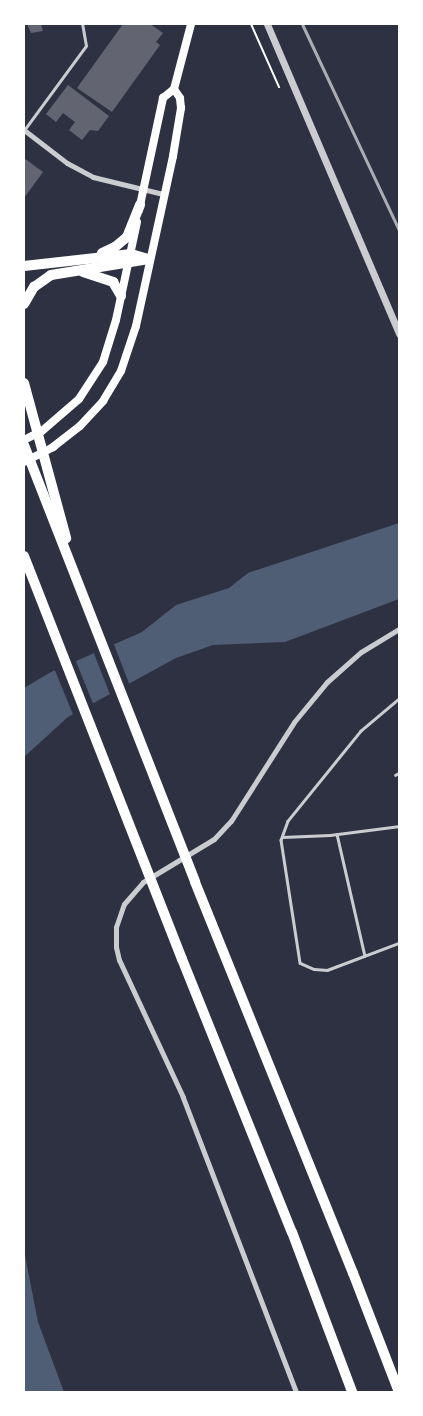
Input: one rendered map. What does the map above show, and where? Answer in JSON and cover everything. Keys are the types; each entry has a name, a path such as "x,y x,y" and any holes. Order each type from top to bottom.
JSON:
{"highway":[{"path":"24,266 103,253 115,247 127,237 140,205"},
{"path":"78,258 149,259"},
{"path":"24,304 41,280 51,275 130,259"},
{"path":"74,270 95,274 112,282 121,296"},
{"path":"24,383 52,481 75,573"},
{"path":"24,445 195,882 350,1264 399,1392"},
{"path":"24,556 292,1232 352,1392"}],"main road":[{"path":"24,440 56,420 87,389 103,362 116,320 130,259 163,98 174,89 192,24"},
{"path":"24,462 53,447 70,435 103,401 124,364 136,326 181,108 180,98 174,89"}],"street":[{"path":"267,24 399,334"},
{"path":"24,130 67,163 93,178 163,194"},
{"path":"296,1392 183,1097 119,960 116,947 116,927 124,904 136,888 153,875 214,839 231,821 294,722 327,682 361,652 399,629"}],"lane":[{"path":"24,130 86,46 82,24"},
{"path":"399,698 361,731 288,821 282,837 300,963 314,969 328,970 399,942"},
{"path":"395,775 399,773"},
{"path":"282,837 337,834 399,826"},
{"path":"337,834 365,956"}],"path":[{"path":"251,24 279,87"}],"water":[{"path":"399,523 399,599 285,642 213,645 176,658 68,717 24,757 24,688 51,672 142,632 176,605 229,588 248,573"},
{"path":"24,1250 38,1322 64,1392 24,1392"}],"pier":[{"path":"113,642 130,686 111,697 93,651"},
{"path":"75,659 94,706 74,717 54,668"}],"building":[{"path":"27,24 41,24 43,31 31,33"},
{"path":"123,24 150,24 163,33 156,42 160,45 112,112 77,88"},
{"path":"68,85 109,116 98,131 90,130 82,140 69,130 75,122 63,113 56,122 46,114"},
{"path":"24,158 43,172 24,198"}],"railway":[{"path":"302,24 399,230"}]}
